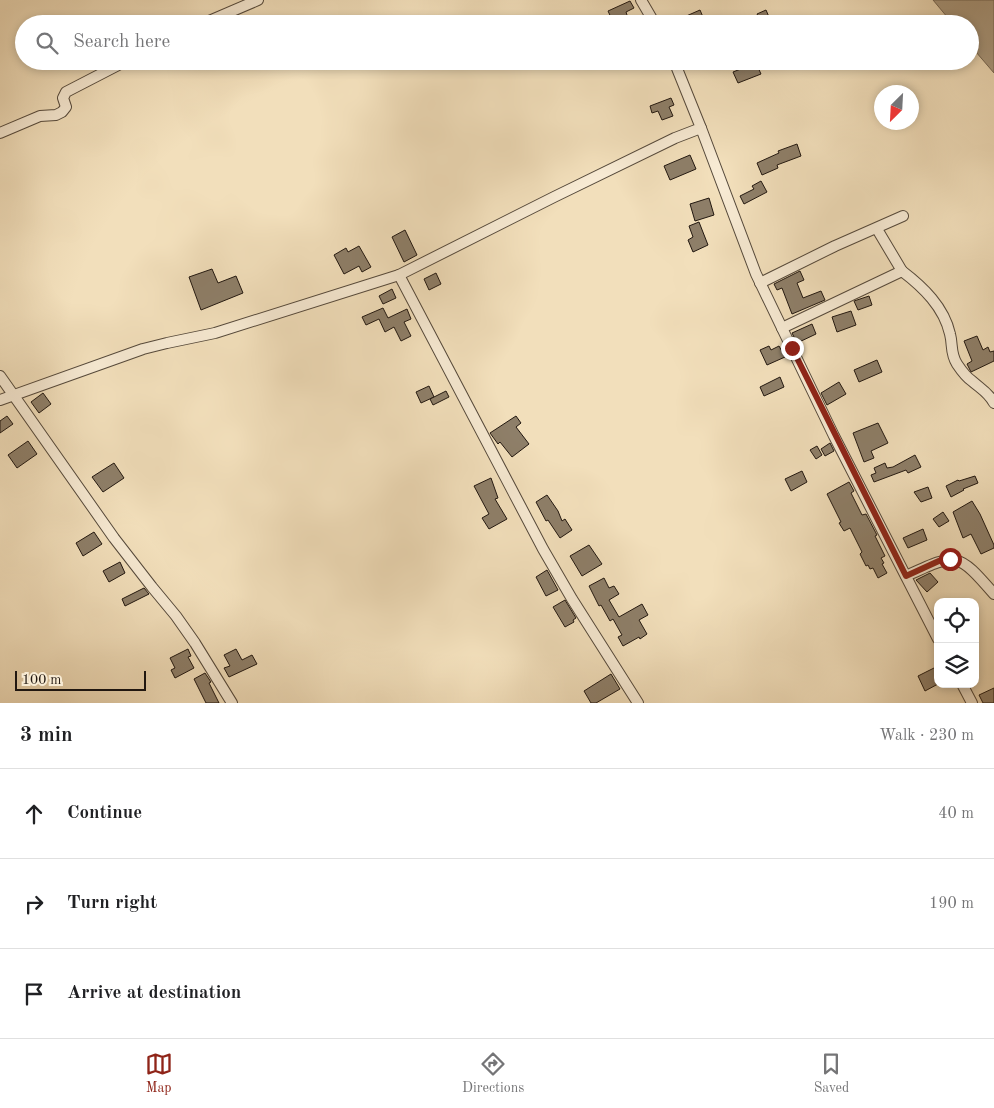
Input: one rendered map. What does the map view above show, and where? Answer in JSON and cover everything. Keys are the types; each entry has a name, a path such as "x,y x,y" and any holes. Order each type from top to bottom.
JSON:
{"street":[{"path":"223,15 258,0"},
{"path":"641,0 650,15"},
{"path":"0,133 38,117 52,116 62,112 66,107 63,98 66,92 109,70"},
{"path":"678,70 760,283 843,453 934,631"},
{"path":"0,400 157,345 215,334 399,275 562,193 675,138 701,128"},
{"path":"760,283 902,216"},
{"path":"877,229 902,271 921,286 932,298 949,329 953,356 968,377 984,390 994,402"},
{"path":"782,328 902,271"},
{"path":"399,275 543,549 638,703"},
{"path":"0,376 114,538 176,616 232,703"},
{"path":"906,576 941,560 953,559 965,564 975,572 994,594"},
{"path":"964,688 972,703"}],"shaded area":[{"path":"933,0 994,0 994,73 979,56 979,15 946,15"}],"building":[{"path":"630,1 634,8 626,12 627,15 610,15 608,11"},
{"path":"700,10 702,15 689,15"},
{"path":"766,10 768,15 758,15"},
{"path":"738,70 759,70 761,74 738,83 733,72"},
{"path":"671,98 674,105 669,107 673,116 662,120 658,111 652,113 650,106"},
{"path":"797,144 801,156 777,165 778,168 762,175 757,163 779,153 778,151"},
{"path":"690,155 696,169 670,180 664,166"},
{"path":"761,181 767,192 744,204 740,196 754,189 752,186"},
{"path":"709,198 714,215 695,221 690,204"},
{"path":"699,222 708,245 693,252 688,240 693,237 689,226"},
{"path":"405,230 417,255 404,262 392,237"},
{"path":"359,246 371,267 362,272 359,266 344,274 334,255 346,248 348,252"},
{"path":"212,269 218,283 236,276 243,293 201,310 189,277"},
{"path":"800,271 804,280 797,283 803,298 821,291 825,300 792,314 782,288 777,290 774,284"},
{"path":"436,273 441,284 429,290 424,279"},
{"path":"392,289 396,298 383,304 379,296"},
{"path":"869,296 872,305 858,310 854,301"},
{"path":"383,308 388,318 407,309 411,319 404,322 411,336 401,341 394,327 385,332 379,319 366,325 362,317"},
{"path":"851,311 856,325 837,332 832,317"},
{"path":"812,324 816,334 797,343 792,333"},
{"path":"977,336 983,350 988,347 990,352 994,351 994,361 971,372 967,364 972,361 964,341"},
{"path":"769,346 771,350 779,346 785,357 767,365 760,350"},
{"path":"877,360 882,372 859,382 854,370"},
{"path":"780,377 784,387 764,396 760,387"},
{"path":"839,382 846,394 827,405 821,393"},
{"path":"429,386 434,397 421,403 416,392"},
{"path":"446,391 449,397 433,405 430,399"},
{"path":"43,393 51,404 39,413 31,402"},
{"path":"7,416 13,424 0,433 0,421"},
{"path":"516,416 521,423 516,427 529,444 512,457 500,442 498,444 490,433"},
{"path":"878,423 888,443 871,451 874,458 864,462 853,433"},
{"path":"28,441 37,454 17,468 8,455"},
{"path":"830,443 834,451 825,456 821,449"},
{"path":"817,446 822,455 816,459 810,450"},
{"path":"915,455 921,467 908,473 906,470 874,482 871,475 876,473 874,468 885,463 887,468 893,467"},
{"path":"114,463 124,478 103,492 92,477"},
{"path":"802,471 807,482 791,491 785,479"},
{"path":"975,476 978,483 963,489 951,497 946,486 958,480"},
{"path":"491,478 498,498 495,499 507,519 489,529 482,518 489,514 474,486"},
{"path":"849,482 854,491 851,493 862,515 866,514 885,556 881,558 887,573 878,578 873,568 870,569 868,565 866,566 860,554 862,552 850,528 844,531 839,523 841,522 827,494"},
{"path":"928,487 932,498 921,502 914,492"},
{"path":"547,495 558,511 562,521 565,519 572,530 560,538 548,520 546,521 536,502"},
{"path":"972,501 994,545 994,548 981,554 971,534 963,538 953,512"},
{"path":"943,512 949,521 939,527 933,519"},
{"path":"923,529 927,540 908,548 903,538"},
{"path":"94,532 102,544 83,556 76,543"},
{"path":"589,545 602,564 582,576 570,556"},
{"path":"120,562 125,573 109,582 103,571"},
{"path":"547,570 558,590 546,596 536,577"},
{"path":"930,573 938,582 927,592 916,580"},
{"path":"604,578 609,588 614,586 619,594 609,600 619,617 642,604 648,615 639,620 647,634 640,639 639,637 623,646 618,637 622,635 613,619 610,621 601,605 599,606 589,586"},
{"path":"144,588 149,594 125,606 122,599"},
{"path":"565,600 576,618 573,620 574,622 565,627 553,607"},
{"path":"188,649 191,656 188,657 194,668 175,678 171,670 175,668 170,658"},
{"path":"236,649 242,660 252,655 257,664 229,677 224,668 230,666 224,655"},
{"path":"934,668 934,686 925,691 918,676"},
{"path":"205,673 211,682 209,683 219,703 206,703 194,679"},
{"path":"611,674 620,689 596,703 591,703 584,691"},
{"path":"994,688 994,703 983,703 979,695"}],"route":[{"path":"792,348 864,496 906,576 941,560 950,559"}]}
